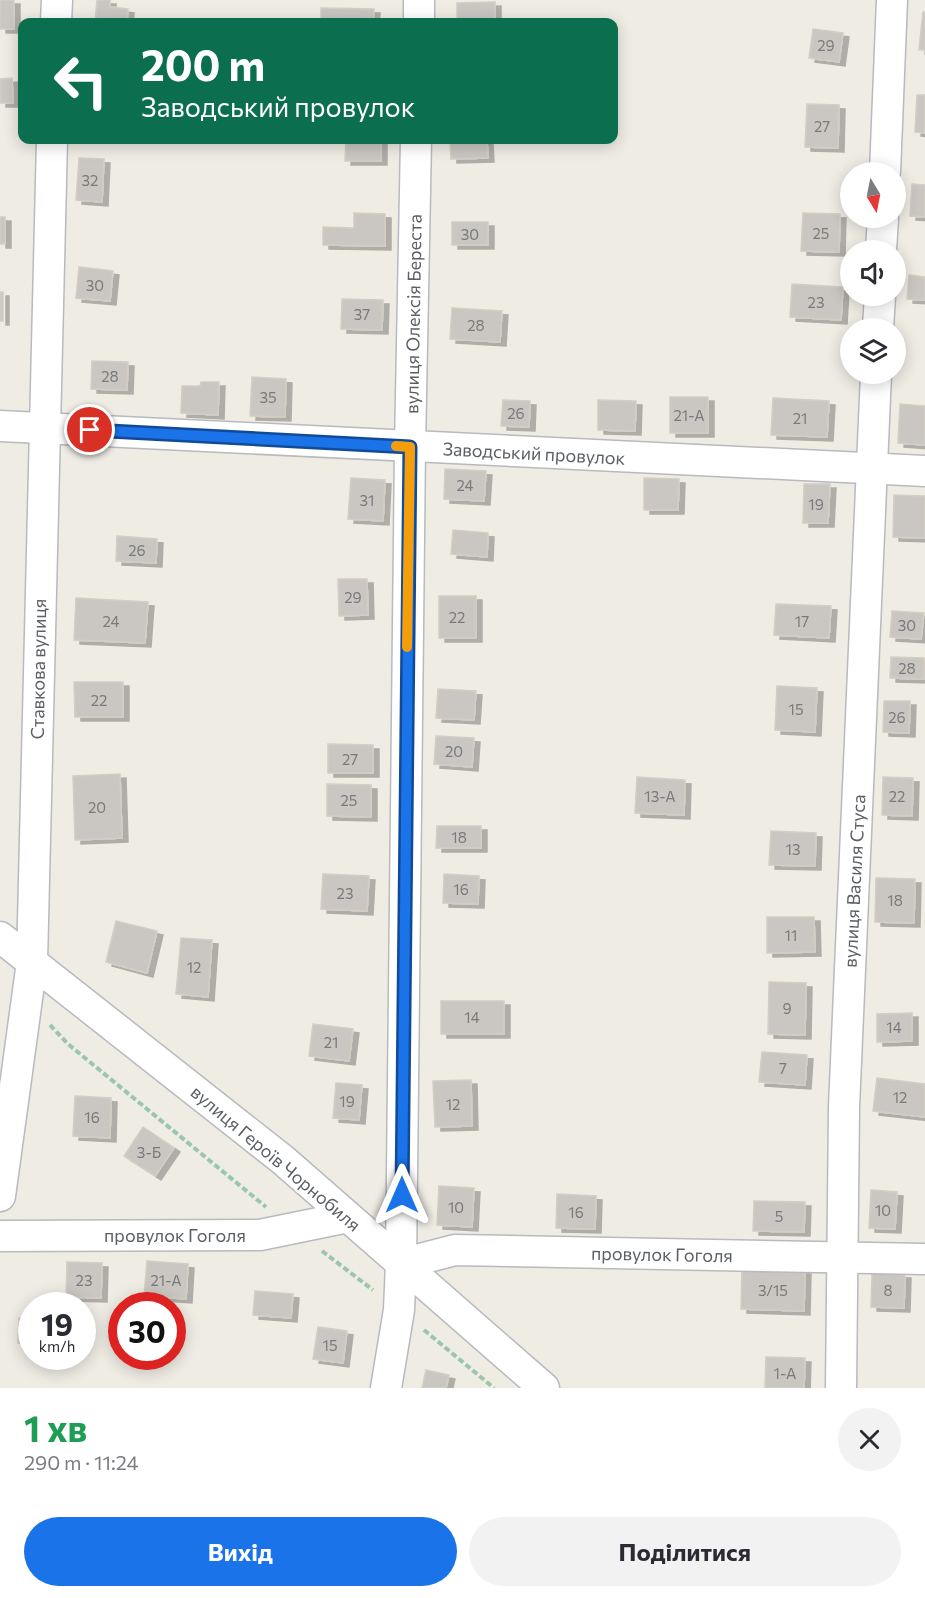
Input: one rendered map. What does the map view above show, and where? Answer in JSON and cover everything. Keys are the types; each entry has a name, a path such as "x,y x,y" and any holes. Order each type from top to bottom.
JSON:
{"street":[{"path":"56,18 57,0"},
{"path":"419,0 419,18"},
{"path":"885,162 892,0"},
{"name":"Ставкова вулиця","path":"0,1196 32,962 52,144"},
{"name":"вулиця Олексія Береста","path":"386,1388 399,1310 401,1264 410,447 416,144"},
{"name":"вулиця Василя Стуса","path":"841,1388 844,1107 876,384"},
{"name":"Заводський провулок","path":"0,426 925,471"},
{"name":"вулиця Героїв Чорнобиля","path":"0,938 283,1160 544,1388"},
{"name":"провулок Гоголя","path":"0,1236 260,1234 348,1217"},
{"name":"провулок Гоголя","path":"401,1264 455,1250 925,1259"}],"path":[{"path":"26,1000 68,1044 291,1228 399,1310 494,1388"}],"building":[{"path":"0,0 14,0 14,29 0,29"},
{"path":"97,0 110,0 110,7 128,9 127,18 95,18"},
{"path":"495,2 495,18 457,18 457,3"},
{"path":"321,8 374,9 373,18 321,18"},
{"path":"923,12 925,12 925,50 919,50"},
{"path":"813,29 843,33 839,62 809,58"},
{"path":"12,78 13,103 0,103 0,79"},
{"path":"917,95 925,95 925,133 915,132"},
{"path":"807,104 839,105 838,148 805,147"},
{"path":"346,144 381,144 381,161 345,161"},
{"path":"450,144 487,144 488,158 451,159"},
{"path":"79,158 104,159 102,202 76,200"},
{"path":"912,184 925,185 925,217 910,216"},
{"path":"354,213 385,214 385,246 323,245 323,227 354,228"},
{"path":"803,213 840,214 839,252 801,251"},
{"path":"0,217 5,217 5,244 0,244"},
{"path":"452,222 488,222 488,245 452,245"},
{"path":"79,267 113,271 110,301 76,298"},
{"path":"909,275 925,277 925,300 907,299"},
{"path":"792,284 840,287 840,306 842,306 840,320 790,317"},
{"path":"0,292 3,292 3,321 0,321"},
{"path":"342,299 383,300 382,330 341,329"},
{"path":"452,308 502,311 500,342 450,339"},
{"path":"92,361 128,362 127,390 91,389"},
{"path":"252,377 286,379 285,417 250,416"},
{"path":"201,382 219,382 218,415 181,413 182,386 200,386"},
{"path":"670,397 708,397 708,433 670,433"},
{"path":"773,398 829,401 827,437 771,435"},
{"path":"503,400 530,401 529,427 501,426"},
{"path":"598,400 636,401 635,431 598,430"},
{"path":"900,404 925,406 925,445 898,443"},
{"path":"445,469 486,471 484,501 444,499"},
{"path":"351,478 385,480 383,521 348,519"},
{"path":"644,478 679,479 678,510 644,510"},
{"path":"804,484 830,484 828,523 803,523"},
{"path":"894,495 925,496 925,538 893,537"},
{"path":"453,530 488,533 487,557 451,554"},
{"path":"117,536 157,539 156,563 116,561"},
{"path":"338,579 367,579 368,615 339,616"},
{"path":"439,596 476,596 476,638 439,638"},
{"path":"76,598 148,602 145,643 74,640"},
{"path":"776,604 831,606 829,638 774,635"},
{"path":"892,611 924,613 921,639 890,637"},
{"path":"891,657 924,658 924,679 890,678"},
{"path":"74,682 123,682 123,717 75,717"},
{"path":"777,686 817,688 815,732 775,730"},
{"path":"438,689 476,691 474,720 436,718"},
{"path":"884,701 910,701 909,733 883,732"},
{"path":"436,736 474,738 472,767 434,764"},
{"path":"328,744 373,745 373,773 328,773"},
{"path":"120,774 122,838 75,840 73,776"},
{"path":"637,777 685,780 684,815 635,813"},
{"path":"883,777 913,778 912,816 882,815"},
{"path":"327,784 371,785 371,817 327,816"},
{"path":"437,826 481,826 481,848 436,848"},
{"path":"771,831 816,833 815,866 769,865"},
{"path":"323,874 369,876 367,911 321,909"},
{"path":"444,874 479,876 478,904 443,903"},
{"path":"876,878 915,879 914,923 875,922"},
{"path":"767,917 814,917 815,952 767,953"},
{"path":"116,921 157,931 147,973 106,962"},
{"path":"181,938 212,940 208,997 176,994"},
{"path":"769,982 806,983 805,1035 768,1034"},
{"path":"441,1001 504,1001 504,1034 441,1034"},
{"path":"912,1013 912,1041 877,1042 877,1014"},
{"path":"313,1024 353,1029 349,1061 309,1056"},
{"path":"762,1052 807,1055 805,1085 759,1082"},
{"path":"877,1078 925,1084 925,1117 873,1111"},
{"path":"471,1080 472,1126 435,1127 433,1081"},
{"path":"336,1083 362,1085 359,1120 333,1118"},
{"path":"75,1096 111,1098 110,1138 73,1136"},
{"path":"143,1127 174,1148 155,1176 124,1156"},
{"path":"439,1186 474,1188 472,1227 437,1225"},
{"path":"871,1190 897,1192 895,1229 869,1228"},
{"path":"557,1194 596,1196 595,1229 556,1228"},
{"path":"754,1201 805,1202 804,1232 753,1231"},
{"path":"147,1261 188,1264 186,1299 186,1292 144,1292"},
{"path":"67,1262 102,1263 101,1298 96,1298 96,1292 66,1292"},
{"path":"742,1269 805,1270 804,1311 741,1309"},
{"path":"872,1273 905,1274 904,1308 871,1307"},
{"path":"255,1291 293,1294 291,1318 253,1315"},
{"path":"318,1327 347,1331 343,1363 313,1359"},
{"path":"766,1357 805,1358 804,1388 765,1388"},
{"path":"426,1370 449,1375 446,1388 422,1388"}],"slow traffic":[{"path":"396,446 410,447 407,647"}],"route":[{"path":"90,430 410,447 402,1195"}]}
